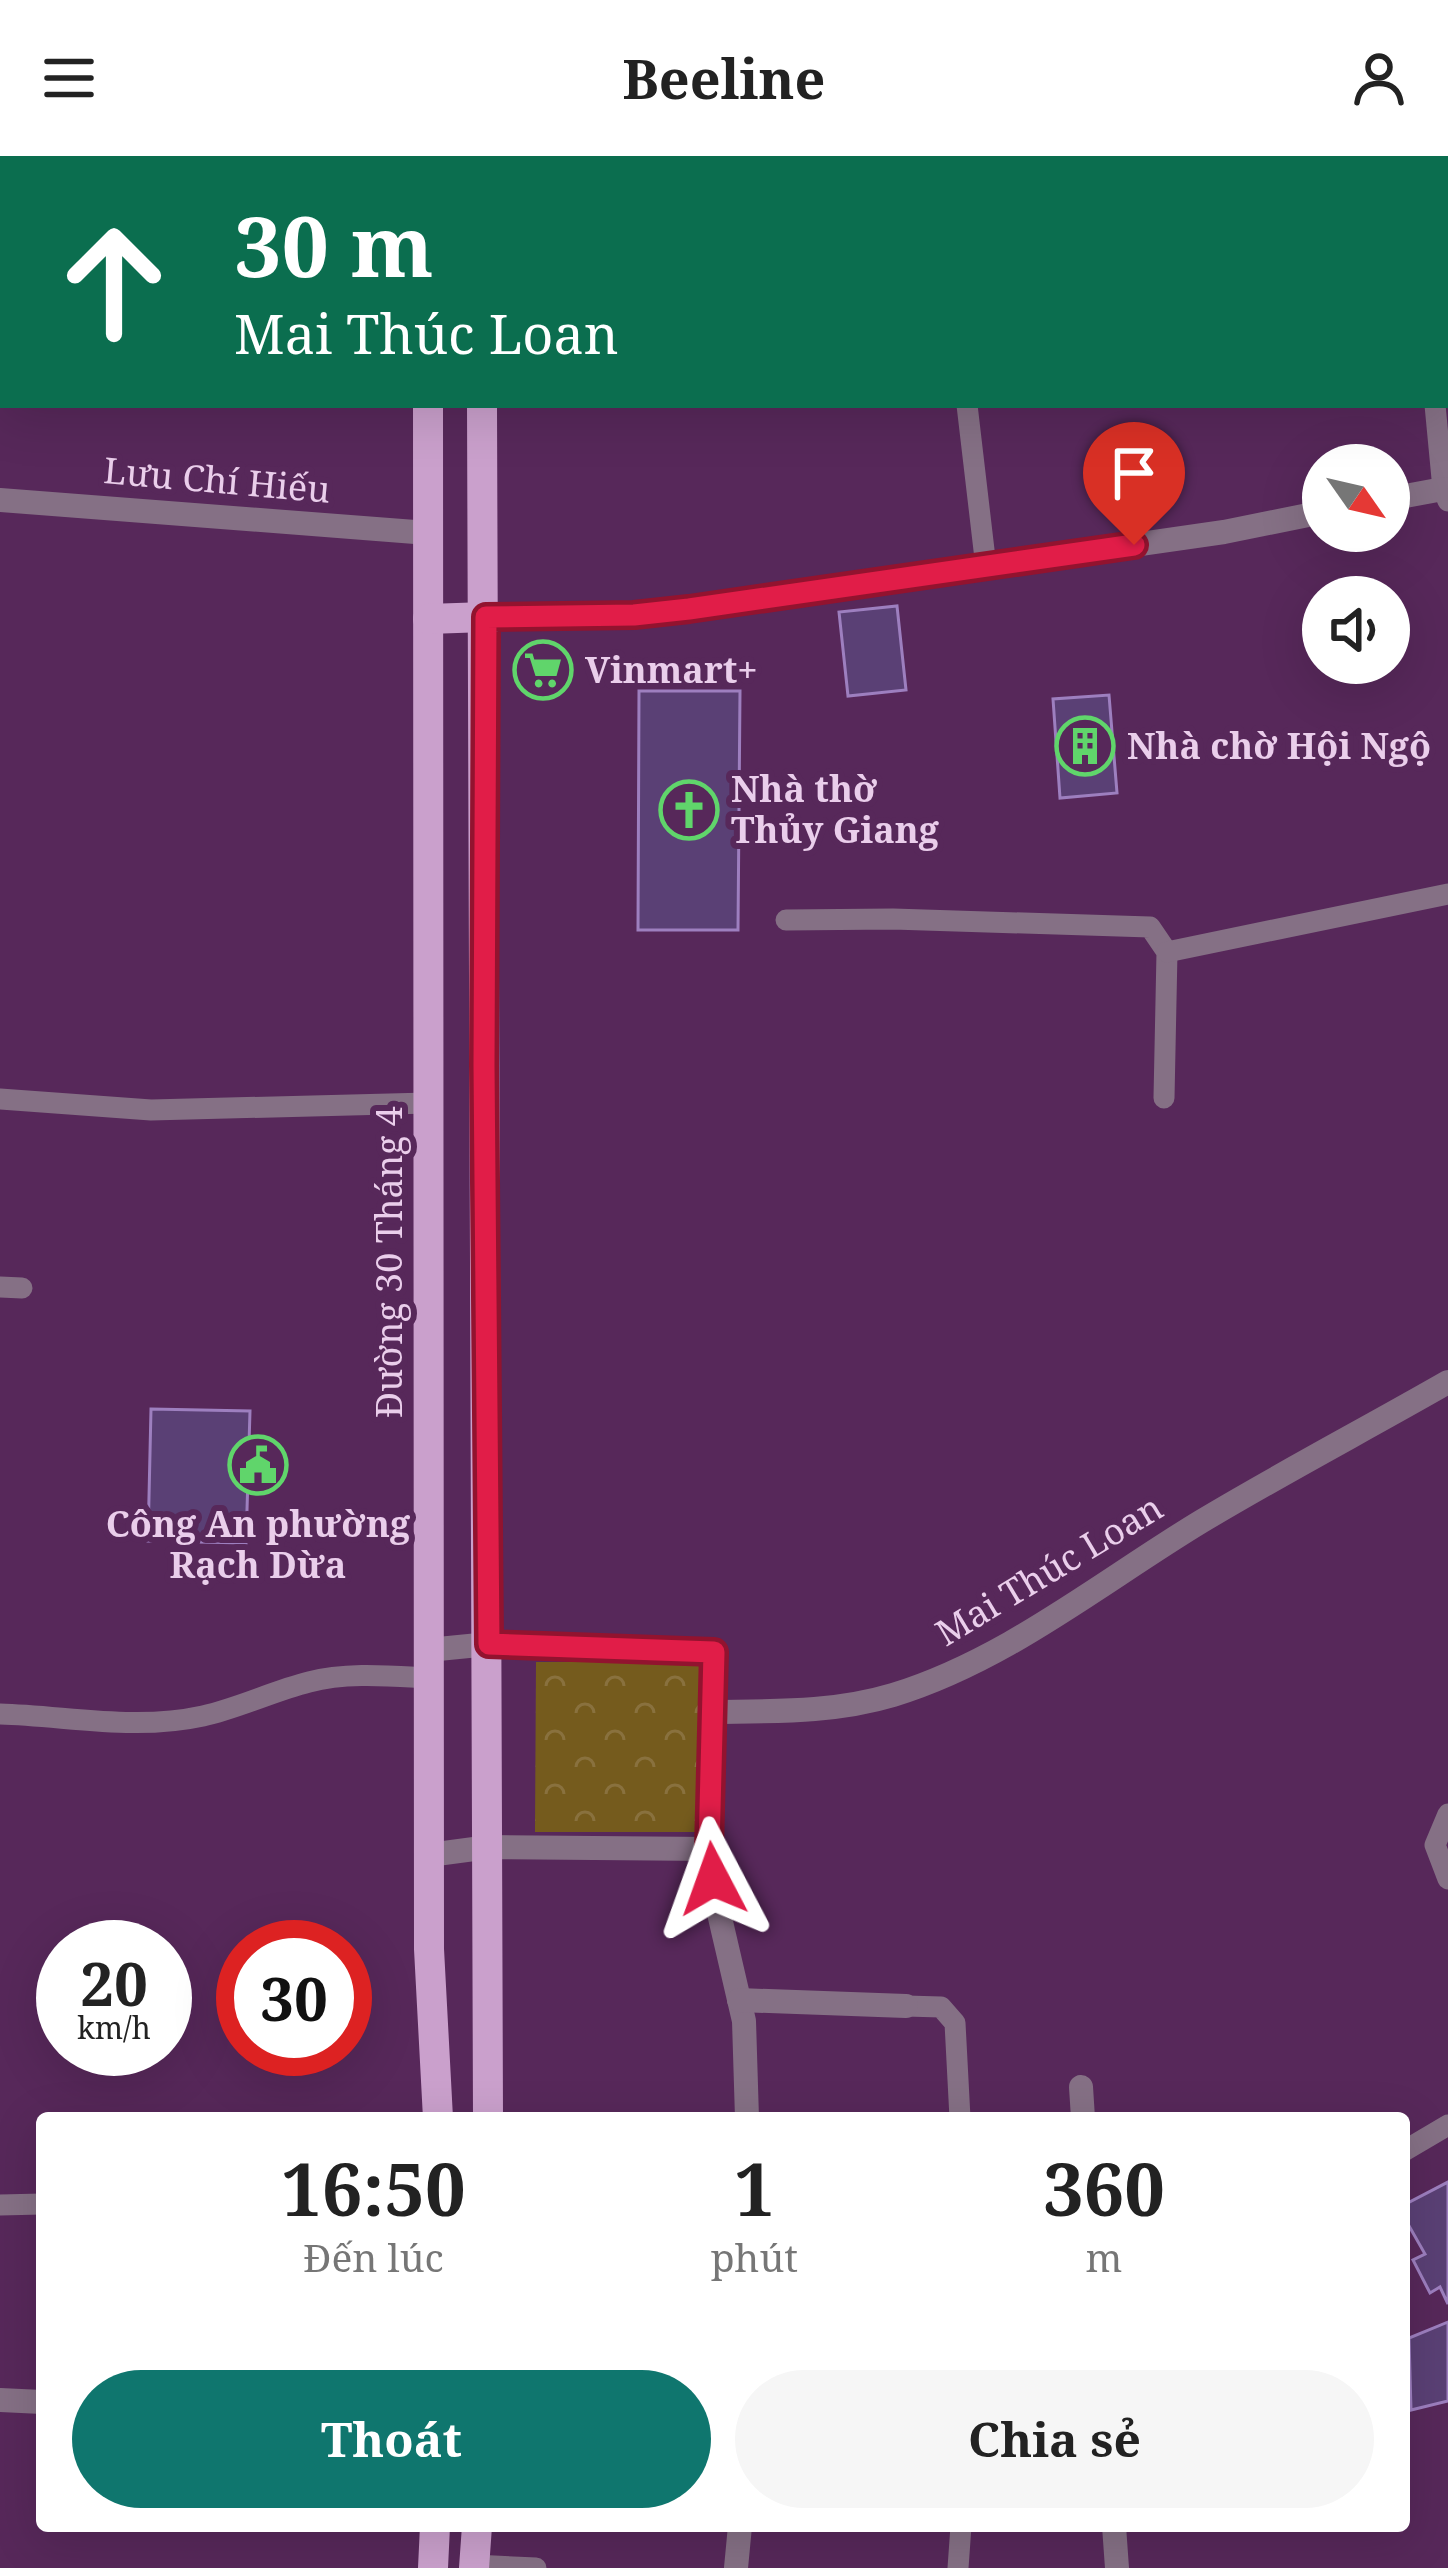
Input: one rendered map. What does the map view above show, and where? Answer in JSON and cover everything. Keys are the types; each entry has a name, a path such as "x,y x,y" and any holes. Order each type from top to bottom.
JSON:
{"main road":[{"name":"Đường 30 Tháng 4","path":"428,408 429,1949 438,2112"},
{"path":"482,408 488,2112"},
{"path":"428,533 483,537"},
{"path":"428,619 486,617"},
{"path":"433,2568 436,2532"},
{"path":"474,2566 477,2532"}],"street":[{"path":"1410,498 1445,495"},
{"name":"Lưu Chí Hiếu","path":"0,500 428,533"},
{"path":"486,617 671,611 1224,532 1302,516"},
{"name":"Mai Thúc Loan","path":"712,1712 832,1709 894,1694 966,1666 1024,1635 1202,1521 1448,1382"},
{"path":"428,1664 489,1644 714,1652 709,1849 744,2020 747,2112"},
{"path":"429,1855 489,1847 709,1849"},
{"path":"739,2000 906,2006"},
{"path":"1081,2086 1083,2112"},
{"path":"0,2400 36,2402"},
{"path":"736,2568 739,2532"},
{"path":"1115,2532 1118,2568"}],"lane":[{"path":"967,408 986,567"},
{"path":"1436,408 1445,495"},
{"path":"1167,952 1448,894"},
{"path":"786,920 1150,927 1167,952 1165,1098"},
{"path":"0,1099 151,1110 428,1103"},
{"path":"0,1714 78,1722 153,1722 202,1716 312,1681 385,1676 428,1664"},
{"path":"1448,1814 1435,1845 1448,1879"},
{"path":"906,2006 940,2007 956,2024 960,2112"},
{"path":"1410,2148 1448,2126"},
{"path":"0,2204 36,2204"},
{"path":"958,2568 961,2532"},
{"path":"474,2566 536,2568"}],"green space":[{"path":"536,1662 705,1662 703,1832 535,1832"}],"building":[{"path":"897,606 906,690 848,696 839,612"},
{"name":"Nhà thờ Thủy Giang","path":"639,691 740,691 738,930 638,930"},
{"name":"Nhà chờ Hội Ngộ","path":"1109,695 1117,793 1060,798 1053,699"},
{"path":"151,1409 250,1411 246,1543 148,1541"},
{"path":"1448,2182 1448,2304 1440,2287 1430,2293 1413,2260 1425,2254 1410,2228 1410,2202"},
{"path":"1448,2322 1448,2401 1411,2410 1410,2338"}],"place":[{"name":"Vinmart+","path":"543,670"},
{"name":"Nhà chờ Hội Ngộ","path":"1085,746"},
{"name":"Nhà thờ Thủy Giang","path":"689,810"},
{"name":"Công An phường Rạch Dừa","path":"258,1465"}],"route":[{"path":"713,1879 709,1849 714,1652 489,1644 486,617 634,615 689,609 1134,545"}]}
